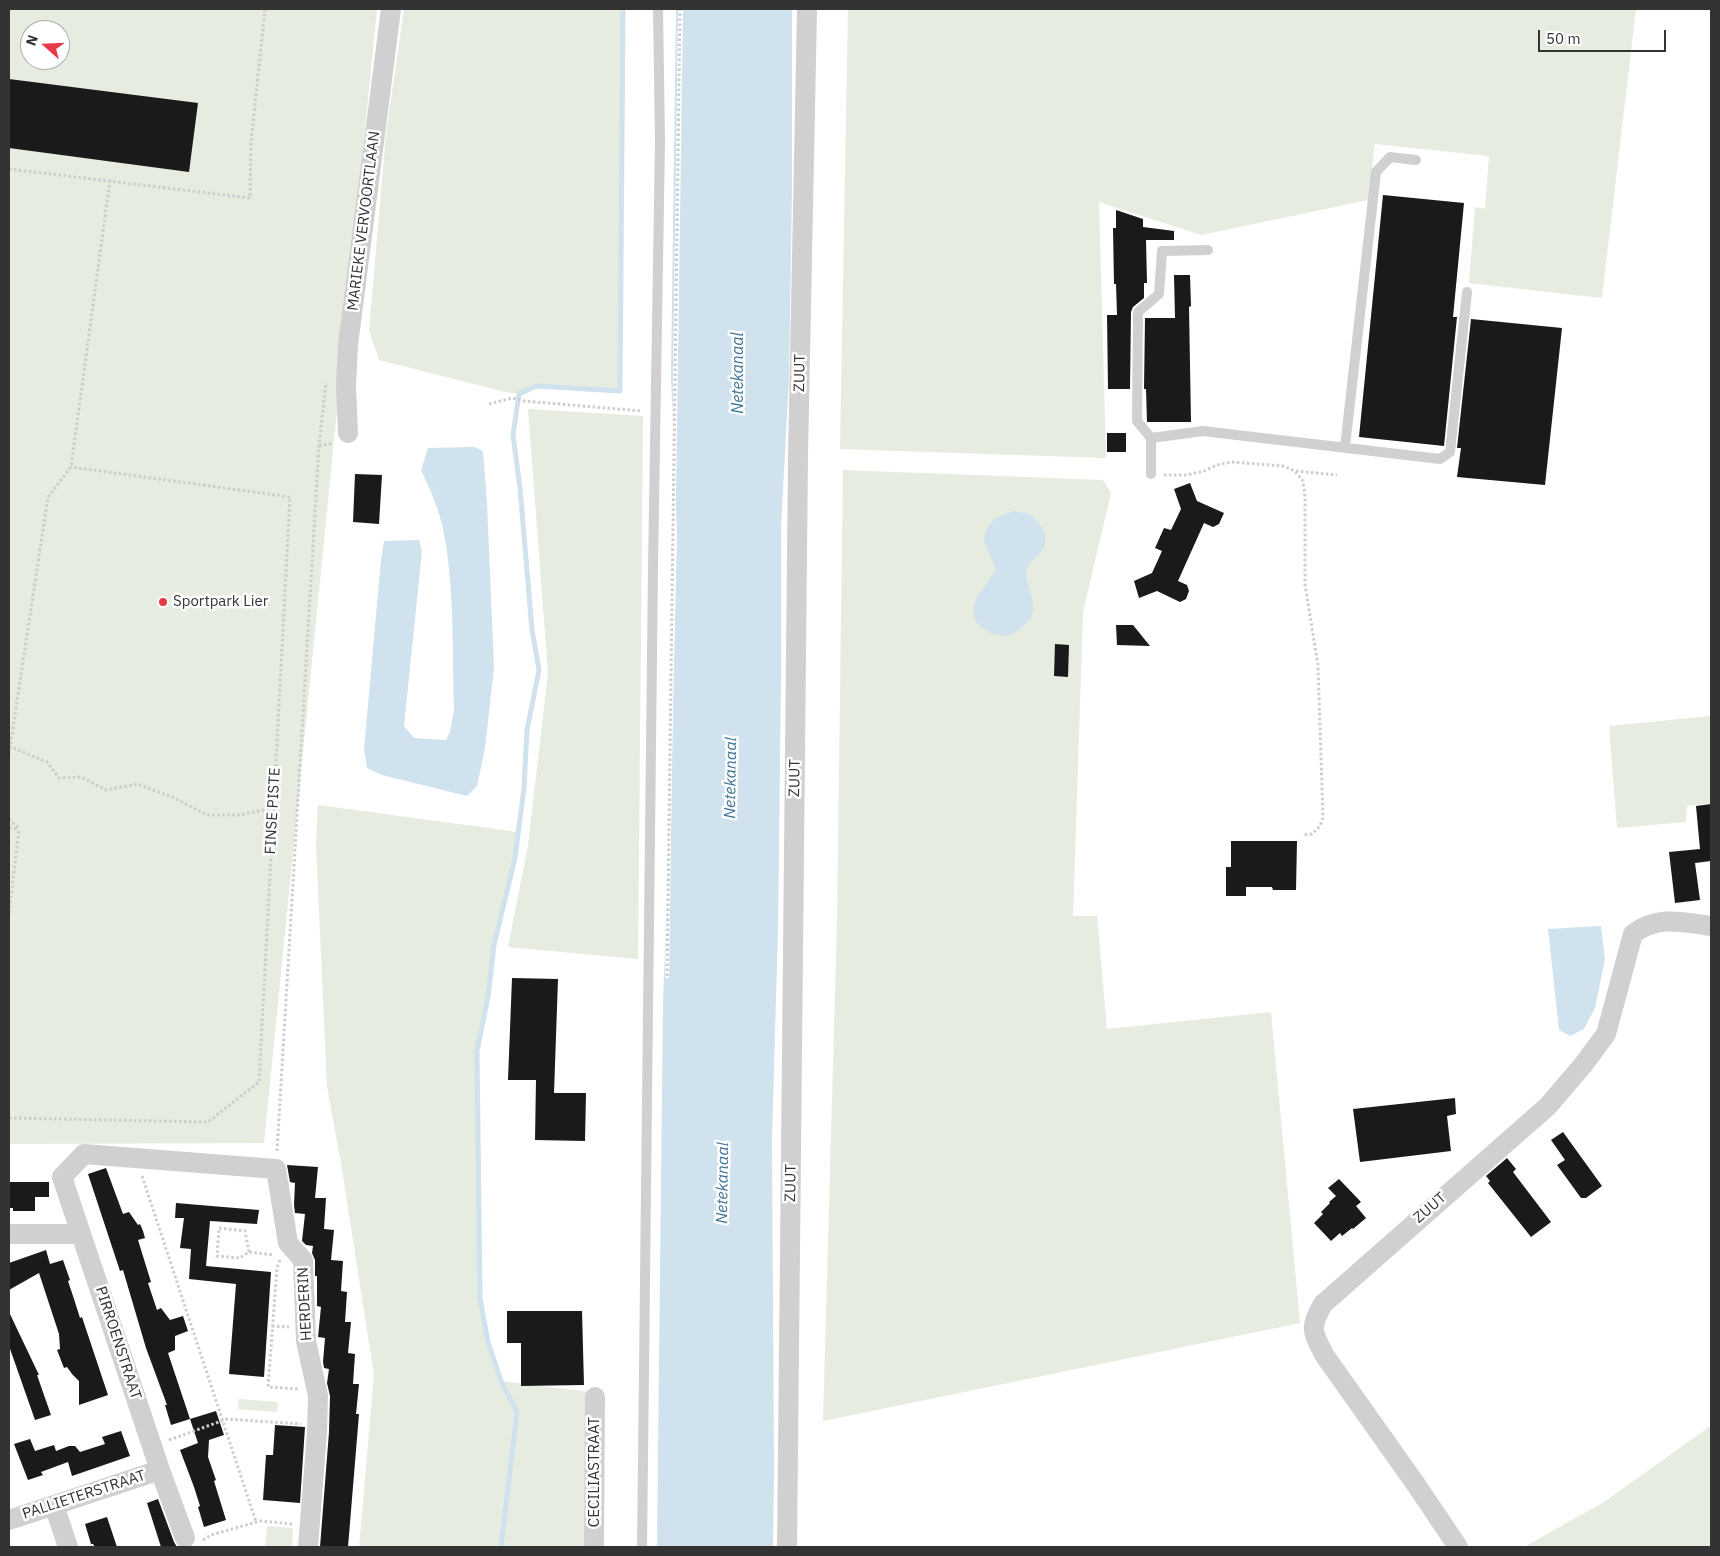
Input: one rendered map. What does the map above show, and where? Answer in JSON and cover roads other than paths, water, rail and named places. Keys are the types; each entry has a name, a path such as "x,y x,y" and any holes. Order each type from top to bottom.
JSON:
{"street":[{"name":"MARIEKE VERVOORTLAAN","path":"348,434 346,386 348,345 391,9"},
{"name":"ZUUT","path":"787,1547 798,464 807,9"},
{"name":"ZUUT","path":"1458,1547 1325,1356 1316,1339 1313,1326 1316,1316 1323,1304 1548,1106 1583,1065 1606,1034 1633,934 1644,926 1657,921 1711,926"},
{"name":"PIRROENSTRAAT","path":"186,1538 160,1470 62,1177 84,1154 276,1169"},
{"name":"HERDERIN","path":"276,1169 288,1243 303,1260 306,1341 317,1391 317,1425 308,1547"},
{"path":"9,1234 81,1234"},
{"name":"CECILIASTRAAT","path":"594,1547 595,1397"},
{"name":"PALLIETERSTRAAT","path":"9,1520 160,1470"},
{"path":"54,1505 68,1547"}],"lane":[{"path":"642,1547 660,141 658,9"},
{"path":"1345,448 1376,172 1390,156 1416,160"},
{"path":"1150,474 1151,438 1137,421 1138,312 1159,294 1162,251 1208,250"},
{"path":"1151,438 1203,431 1440,458 1450,452 1467,292"}],"water":[{"name":"Netekanaal","path":"676,9 792,9 789,378 781,527 778,927 772,1140 773,1547 657,1547 663,1001 671,797 677,535 671,375"},
{"path":"474,447 483,451 494,668 485,748 477,786 467,796 382,775 367,768 364,749 384,541 419,540 422,551 404,726 414,738 446,740 450,732 454,710 449,570 442,524 433,496 421,470 428,448"},
{"path":"1013,511 1026,513 1036,520 1044,534 1045,544 1026,571 1033,605 1031,618 1019,630 1005,636 991,633 979,625 975,618 974,606 978,595 996,569 984,541 985,532 994,519"},
{"path":"1601,926 1605,959 1595,1008 1584,1029 1570,1036 1559,1030 1548,929"}],"waterway":[{"path":"501,1547 517,1412 501,1381 488,1342 480,1298 477,1051 488,997 494,945 515,858 524,788 527,730 539,670 532,630 520,488 513,435 519,394 536,386 620,391 623,9"}],"place":[{"name":"Sportpark Lier","path":"163,602"}]}
